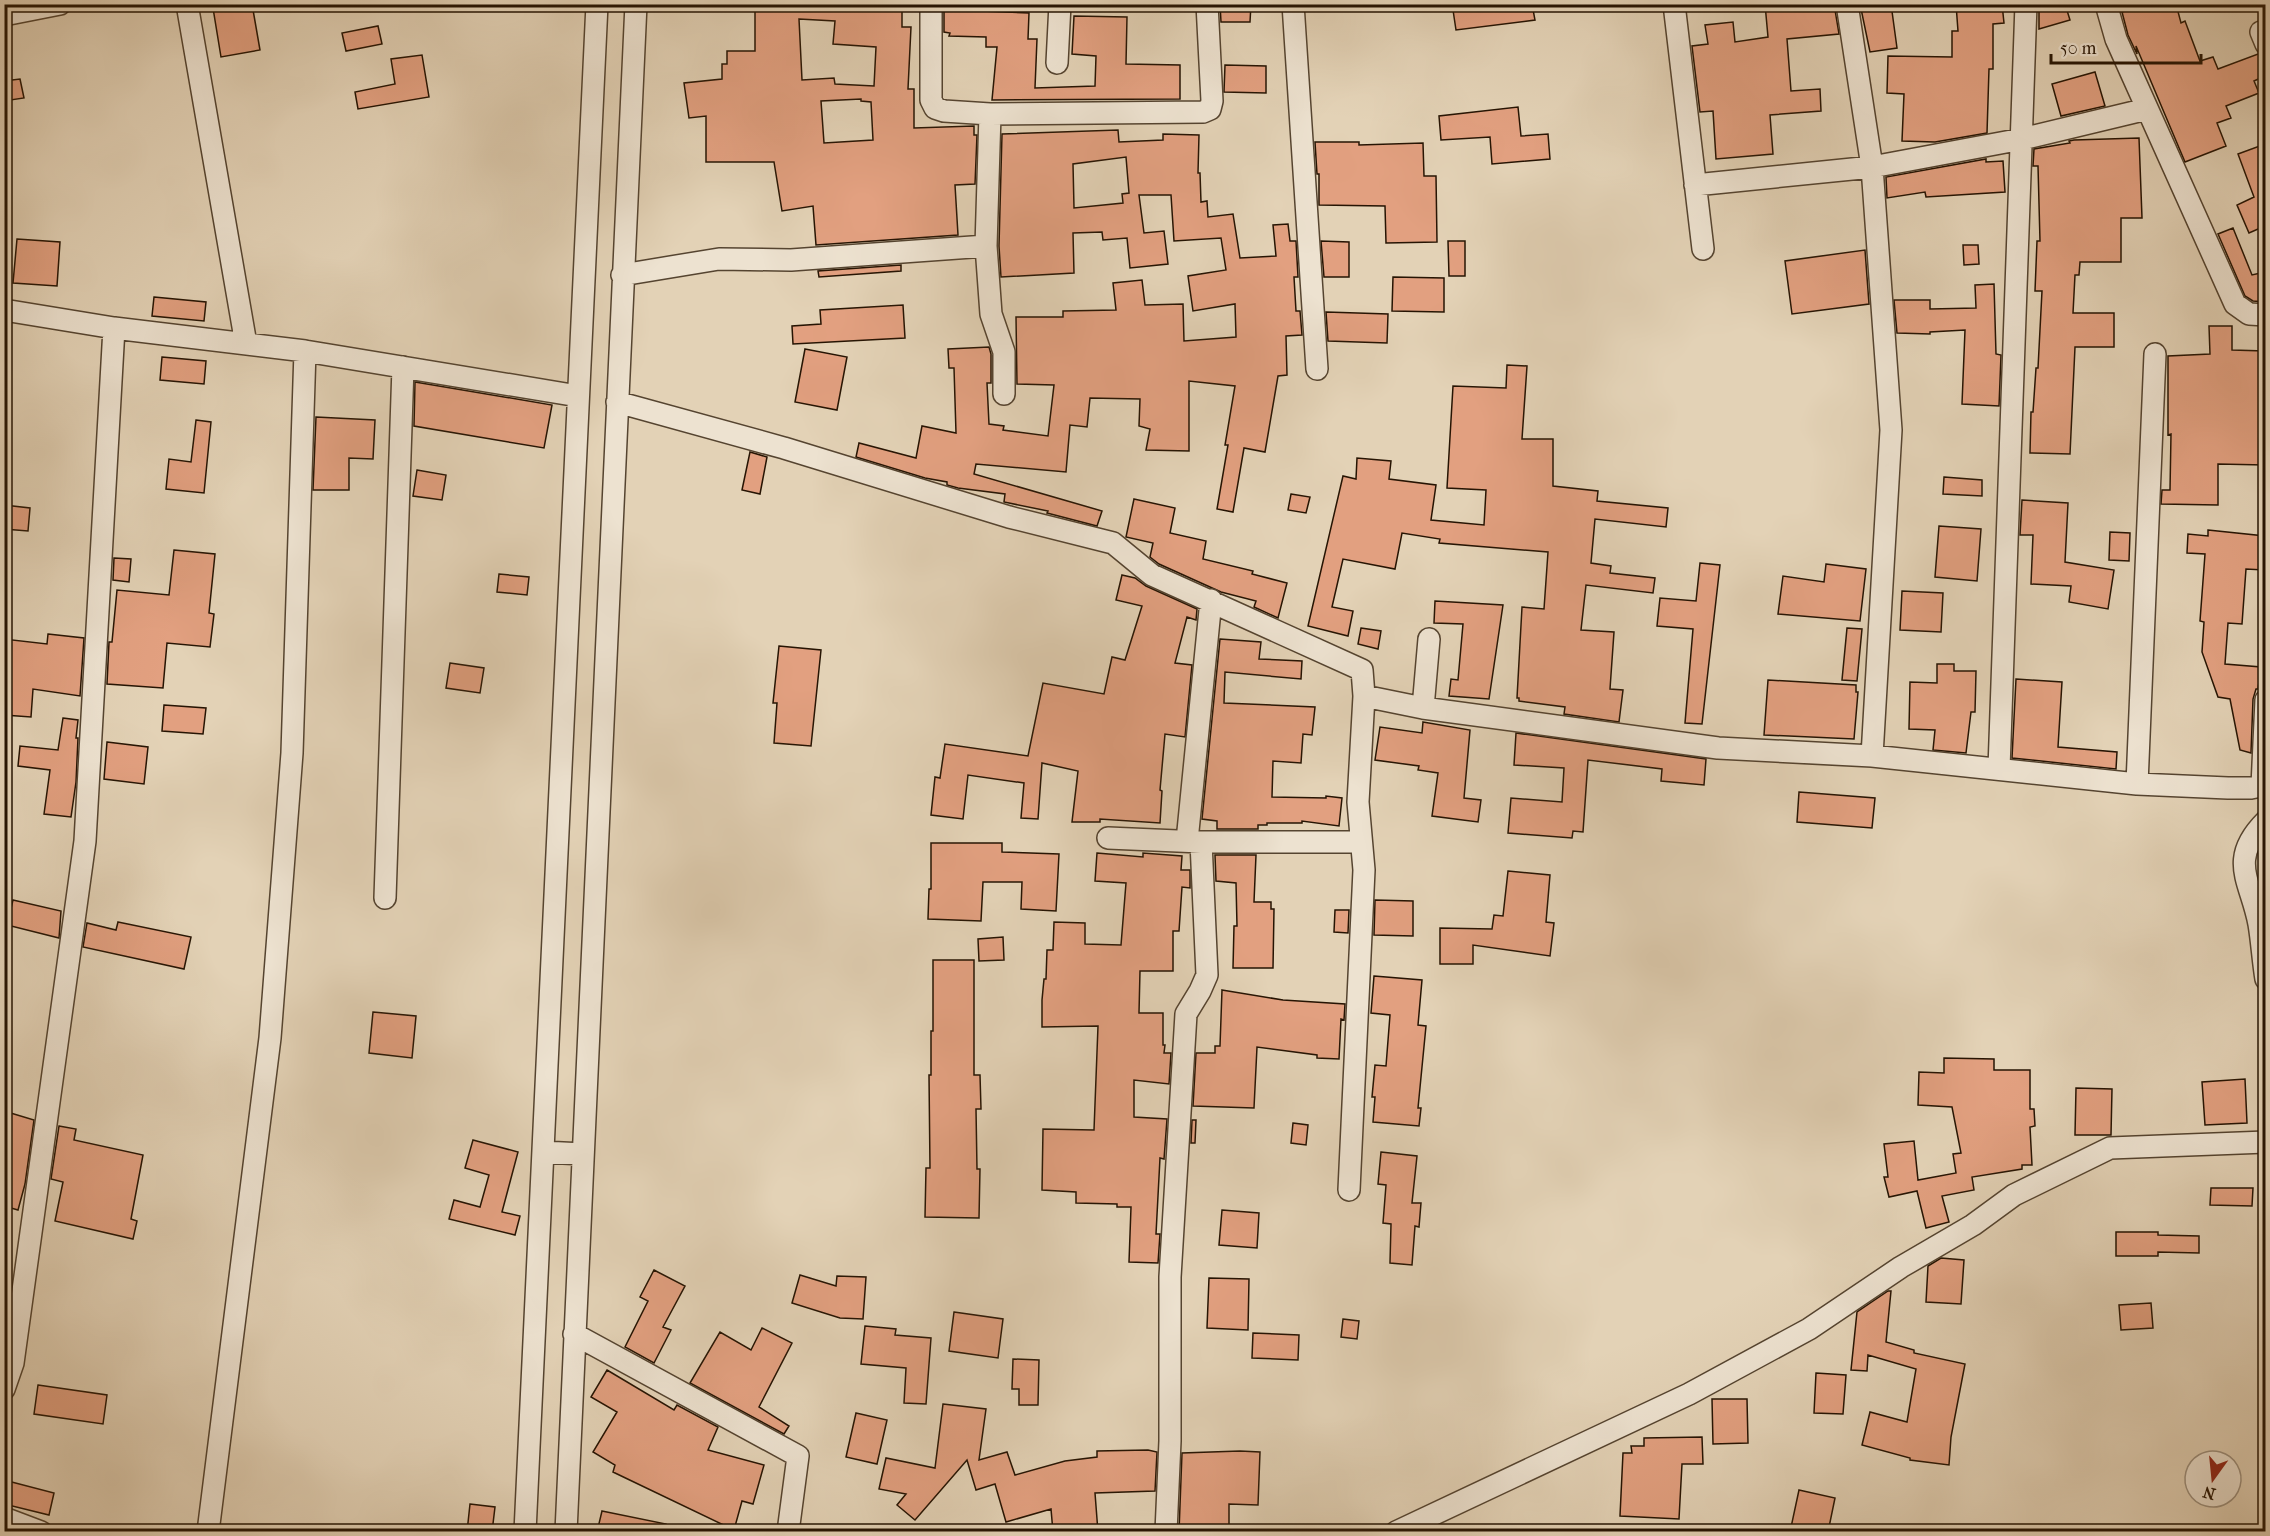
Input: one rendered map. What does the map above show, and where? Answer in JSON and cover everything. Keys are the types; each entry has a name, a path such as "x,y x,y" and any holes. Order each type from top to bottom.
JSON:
{"street":[{"path":"4,15 60,4"},
{"path":"187,4 246,344"},
{"path":"525,1532 597,4"},
{"path":"566,1532 636,4"},
{"path":"931,4 931,100 935,108 944,111 990,114 1203,112 1210,109 1212,101 1207,4"},
{"path":"1057,63 1060,4"},
{"path":"1293,4 1317,369"},
{"path":"1674,4 1703,249"},
{"path":"1847,4 1872,167 1891,430 1872,756"},
{"path":"1999,770 2026,4"},
{"path":"2106,4 2116,39 2235,304 2249,314 2265,315"},
{"path":"1695,185 1872,167 2022,139 2147,110"},
{"path":"990,114 986,246 991,314 1004,352 1004,394"},
{"path":"622,275 719,259 790,260 986,246"},
{"path":"4,310 114,328 305,351 578,396"},
{"path":"4,1389 13,1363 85,841 114,328"},
{"path":"208,1532 271,1026 292,753 305,351"},
{"path":"2137,784 2155,354"},
{"path":"385,898 403,367"},
{"path":"617,402 784,448 1010,517 1113,543 1152,575 1362,670 1364,696 1358,802 1364,870 1349,1190"},
{"path":"1166,1532 1170,1441 1170,1277 1186,1014 1207,975 1194,842 1210,600"},
{"path":"1423,708 1429,639"},
{"path":"1364,696 1423,708 1718,748 1872,756 2137,784 2228,788 2264,786 2265,700"},
{"path":"2265,821 2246,848 2243,866 2258,922 2265,979"},
{"path":"1108,838 1194,842 1361,842"},
{"path":"1396,1532 1689,1394 1809,1329 1901,1267 1973,1225 2014,1195 2110,1148 2265,1142"},
{"path":"543,1152 583,1154"},
{"path":"574,1334 798,1456 788,1532"},
{"path":"4,1518 41,1532"}],"building":[{"path":"231,4 252,4 260,50 221,57 213,8"},
{"path":"755,4 902,4 902,27 911,27 908,89 914,89 914,128 974,126 974,135 977,135 975,184 955,185 958,235 816,245 813,206 782,211 774,162 706,162 706,116 689,118 684,83 722,79 722,64 727,64 727,51 755,51","holes":["799,19 835,21 833,44 876,47 874,86 835,84 834,78 802,80","861,99 861,101 871,102 873,140 824,143 821,101"]},
{"path":"951,4 982,6 982,11 1029,13 1028,39 1037,39 1035,88 1095,86 1096,56 1072,54 1074,16 1127,17 1126,64 1180,65 1180,99 992,100 997,47 986,47 986,37 949,36 950,33 944,32 944,6"},
{"path":"1220,4 1251,4 1250,22 1221,22"},
{"path":"1497,4 1532,4 1535,20 1456,30 1453,10"},
{"path":"1765,4 1834,4 1839,34 1787,39 1791,91 1820,89 1821,111 1770,115 1773,154 1716,159 1713,111 1700,112 1692,46 1708,44 1705,25 1733,22 1735,42 1768,37"},
{"path":"1860,4 1891,4 1897,48 1870,52"},
{"path":"1956,4 2002,4 2004,23 1993,24 1993,69 1989,69 1987,133 1935,142 1902,141 1904,94 1887,93 1888,56 1952,57 1952,31 1958,31"},
{"path":"2065,4 2070,20 2039,29 2039,6"},
{"path":"2147,4 2176,4 2181,23 2185,21 2200,61 2213,57 2218,69 2258,54 2263,56 2265,63 2265,76 2254,81 2259,93 2226,106 2231,118 2217,123 2226,146 2185,162 2136,46 2137,54 2128,35 2122,12"},
{"path":"378,26 382,44 346,51 342,33"},
{"path":"422,55 429,97 358,109 355,92 395,84 391,59"},
{"path":"1225,65 1266,66 1266,93 1224,92"},
{"path":"2095,72 2105,106 2061,116 2052,84"},
{"path":"20,79 24,98 4,101 4,81"},
{"path":"1518,107 1521,136 1548,134 1550,159 1492,164 1490,137 1441,140 1439,116"},
{"path":"1118,130 1119,142 1163,140 1163,134 1199,135 1198,173 1200,173 1201,202 1207,201 1208,217 1233,214 1240,258 1276,256 1273,225 1288,224 1290,241 1296,241 1298,277 1294,277 1296,311 1300,311 1302,335 1286,336 1287,375 1278,376 1265,452 1244,448 1233,512 1217,509 1235,386 1189,381 1189,451 1146,450 1150,429 1139,426 1140,399 1090,398 1087,427 1070,425 1066,472 976,464 974,474 1102,511 1097,526 1047,513 1048,511 1004,502 1005,494 958,488 947,485 947,482 925,478 856,457 859,443 916,458 922,426 956,433 954,368 949,368 948,349 989,347 991,383 987,383 989,424 1004,426 1003,430 1048,436 1054,385 1017,384 1016,317 1063,317 1063,311 1116,310 1113,283 1142,280 1145,305 1183,304 1184,341 1236,337 1235,304 1193,311 1188,276 1226,270 1221,238 1174,241 1171,195 1139,195 1144,233 1164,231 1168,264 1130,268 1127,238 1103,240 1102,232 1073,233 1074,273 1001,277 999,246 1002,134","holes":["1126,157 1129,193 1122,194 1123,203 1074,208 1073,164"]},
{"path":"2139,138 2142,218 2121,218 2121,262 2080,262 2079,275 2075,275 2073,313 2114,313 2114,347 2075,347 2070,454 2030,453 2031,412 2033,412 2036,368 2038,368 2042,291 2035,291 2037,241 2040,241 2038,166 2033,166 2034,149 2070,143 2069,141 2074,140"},
{"path":"1315,142 1359,142 1359,145 1423,143 1424,176 1436,176 1437,242 1386,243 1385,206 1319,205 1319,174 1317,174"},
{"path":"2265,144 2265,226 2249,233 2237,205 2254,197 2238,154"},
{"path":"1986,159 1986,162 2003,161 2005,192 1926,197 1925,192 1887,198 1886,177"},
{"path":"2233,228 2252,275 2265,272 2265,302 2253,301 2245,296 2218,234"},
{"path":"17,239 60,242 57,286 13,283"},
{"path":"1321,241 1349,242 1349,277 1324,277"},
{"path":"1448,241 1465,241 1465,276 1449,276"},
{"path":"1963,245 1978,245 1979,264 1964,265"},
{"path":"1865,250 1869,304 1792,314 1785,261"},
{"path":"901,265 901,271 819,277 818,271"},
{"path":"1393,277 1444,278 1444,312 1392,311"},
{"path":"1994,284 1996,354 2001,355 1999,406 1962,404 1965,330 1930,332 1930,334 1897,333 1894,300 1930,300 1930,309 1976,308 1975,285"},
{"path":"154,297 206,302 204,321 152,316"},
{"path":"903,305 905,338 793,344 792,326 821,324 820,310"},
{"path":"1326,312 1388,314 1387,343 1328,341"},
{"path":"2209,326 2232,326 2232,350 2265,351 2265,465 2218,464 2218,505 2161,504 2162,490 2170,490 2171,434 2168,435 2168,356 2210,354"},
{"path":"805,349 847,357 837,410 795,402"},
{"path":"162,357 206,361 204,384 160,380"},
{"path":"1507,365 1527,366 1522,439 1553,439 1553,486 1598,491 1597,501 1668,508 1666,527 1595,519 1591,563 1611,566 1610,573 1655,578 1653,593 1586,585 1581,630 1614,632 1610,689 1623,690 1619,722 1564,714 1565,707 1519,701 1517,698 1522,607 1544,609 1548,552 1439,543 1440,539 1402,533 1395,569 1343,559 1332,607 1353,611 1348,636 1308,626 1343,476 1356,479 1357,458 1391,461 1389,479 1436,485 1431,520 1484,525 1486,490 1447,488 1453,386 1506,388"},
{"path":"415,382 552,405 544,448 414,426"},
{"path":"316,417 375,420 373,459 349,458 349,490 313,490"},
{"path":"196,420 211,422 204,493 166,489 169,459 191,462"},
{"path":"750,452 767,457 760,494 742,490"},
{"path":"417,470 446,475 442,500 413,496"},
{"path":"1944,477 1982,480 1982,496 1943,494"},
{"path":"1291,494 1310,497 1306,513 1288,510"},
{"path":"1134,499 1175,508 1170,533 1206,541 1203,559 1253,571 1252,574 1287,583 1278,618 1254,607 1256,601 1221,592 1159,564 1150,557 1153,543 1126,537"},
{"path":"2022,500 2068,503 2065,562 2114,570 2108,609 2069,602 2071,586 2031,584 2033,535 2020,535"},
{"path":"4,505 30,508 28,531 4,529"},
{"path":"1939,526 1981,529 1977,581 1935,577"},
{"path":"2208,530 2265,536 2264,570 2246,569 2242,624 2228,623 2225,664 2261,667 2258,689 2253,699 2251,753 2240,750 2230,699 2218,697 2202,652 2204,622 2200,621 2205,554 2187,553 2188,534 2208,536"},
{"path":"2110,532 2130,533 2129,561 2109,560"},
{"path":"174,550 215,554 209,613 214,614 210,647 167,643 163,688 107,684 109,642 112,642 117,590 169,595"},
{"path":"114,558 131,559 129,582 113,580"},
{"path":"1700,563 1720,565 1702,724 1685,723 1693,629 1657,626 1660,598 1696,601"},
{"path":"1826,564 1866,569 1860,621 1778,614 1783,576 1824,582"},
{"path":"499,574 529,577 527,595 497,592"},
{"path":"1122,575 1135,578 1146,586 1197,609 1196,620 1187,617 1175,663 1192,665 1185,737 1165,734 1160,790 1162,791 1160,823 1100,819 1100,822 1072,822 1078,771 1042,763 1038,819 1021,818 1024,783 968,775 963,819 931,815 935,777 940,778 945,744 1028,756 1043,683 1104,694 1112,657 1125,660 1142,606 1116,600"},
{"path":"1902,591 1943,593 1941,632 1900,630"},
{"path":"1435,601 1503,605 1489,699 1449,696 1451,679 1458,680 1463,624 1434,623"},
{"path":"1361,628 1381,631 1378,649 1358,644"},
{"path":"1847,628 1862,629 1857,681 1842,680"},
{"path":"48,634 84,638 80,696 33,689 31,717 4,715 4,639 47,644"},
{"path":"1220,639 1261,642 1259,659 1302,661 1301,679 1225,672 1224,703 1315,707 1312,735 1303,734 1301,763 1273,761 1272,797 1342,798 1339,826 1302,821 1302,823 1267,823 1267,825 1258,825 1258,829 1217,829 1217,821 1202,819"},
{"path":"779,646 821,650 811,746 774,743 777,703 773,703"},
{"path":"450,663 484,668 480,693 446,688"},
{"path":"1937,664 1954,664 1954,671 1976,671 1975,712 1971,712 1966,753 1933,750 1935,730 1909,729 1910,682 1937,683"},
{"path":"2016,679 2062,682 2058,747 2117,752 2116,769 2012,758"},
{"path":"1768,680 1856,685 1856,692 1858,692 1854,739 1764,735"},
{"path":"164,705 206,708 203,734 162,731"},
{"path":"63,718 78,720 76,782 71,817 44,814 50,770 18,766 20,746 58,750"},
{"path":"1423,722 1470,730 1464,798 1481,800 1478,822 1432,816 1438,773 1418,770 1419,766 1375,760 1380,727 1422,733"},
{"path":"1516,733 1706,759 1704,785 1661,781 1662,769 1588,760 1583,832 1573,831 1572,838 1508,833 1511,798 1562,802 1564,768 1514,765"},
{"path":"107,742 148,747 144,784 104,779"},
{"path":"1799,792 1875,798 1872,828 1797,822"},
{"path":"931,843 1002,843 1002,852 1059,854 1056,911 1021,909 1022,882 983,882 981,921 928,919 929,889 931,889"},
{"path":"1097,853 1143,857 1143,853 1182,856 1181,870 1190,870 1190,888 1182,887 1179,931 1173,931 1173,971 1140,971 1139,1013 1163,1013 1164,1053 1171,1053 1169,1084 1134,1080 1134,1117 1167,1119 1164,1159 1160,1158 1156,1234 1160,1234 1158,1263 1129,1262 1131,1207 1117,1207 1117,1204 1076,1203 1076,1192 1042,1190 1043,1129 1094,1130 1098,1026 1042,1027 1042,1000 1044,979 1046,979 1047,950 1053,950 1054,922 1085,923 1085,944 1121,945 1126,883 1095,881"},
{"path":"1215,855 1256,855 1254,902 1271,902 1271,909 1274,909 1273,968 1233,968 1234,926 1237,926 1236,883 1216,881"},
{"path":"1508,871 1550,875 1546,922 1554,923 1550,956 1473,945 1473,964 1440,964 1440,928 1492,929 1494,915 1503,916"},
{"path":"13,900 61,911 59,938 7,925"},
{"path":"1375,900 1413,901 1413,936 1374,935"},
{"path":"1335,910 1349,910 1348,933 1334,932"},
{"path":"118,922 191,937 184,969 83,947 87,923 116,930"},
{"path":"1003,937 1004,960 979,961 978,939"},
{"path":"933,960 974,960 974,1075 980,1075 981,1109 976,1109 977,1169 980,1169 979,1218 925,1217 926,1168 930,1168 929,1075 931,1075 931,1031 933,1031"},
{"path":"1374,976 1422,980 1418,1025 1426,1026 1418,1108 1421,1108 1419,1126 1373,1122 1375,1097 1372,1097 1375,1065 1386,1066 1390,1015 1371,1013"},
{"path":"1222,990 1283,1000 1345,1004 1344,1020 1341,1019 1339,1059 1317,1058 1317,1055 1257,1047 1254,1108 1193,1106 1196,1053 1215,1053 1215,1046 1220,1046"},
{"path":"373,1012 416,1016 412,1058 369,1053"},
{"path":"1944,1058 1994,1059 1994,1070 2030,1070 2030,1109 2034,1109 2035,1126 2030,1127 2032,1165 2022,1165 2022,1169 1972,1177 1974,1190 1942,1196 1949,1222 1926,1228 1917,1191 1889,1197 1884,1177 1888,1177 1884,1144 1914,1141 1918,1180 1956,1173 1953,1154 1961,1153 1952,1107 1918,1105 1919,1072 1944,1073"},
{"path":"2245,1079 2247,1123 2205,1125 2202,1082"},
{"path":"2076,1088 2112,1089 2111,1135 2075,1135"},
{"path":"4,1111 34,1120 25,1184 18,1210 4,1206"},
{"path":"1192,1120 1196,1120 1195,1143 1191,1143"},
{"path":"1293,1123 1308,1125 1306,1145 1291,1143"},
{"path":"59,1126 76,1129 74,1140 143,1155 131,1219 137,1221 133,1239 55,1221 63,1182 51,1179"},
{"path":"473,1140 518,1152 502,1212 520,1216 515,1235 449,1219 454,1200 480,1207 489,1175 465,1168"},
{"path":"1381,1152 1417,1156 1412,1203 1421,1203 1419,1227 1415,1226 1412,1265 1390,1263 1391,1224 1383,1223 1386,1185 1378,1184"},
{"path":"2211,1188 2253,1188 2252,1206 2210,1205"},
{"path":"1222,1210 1259,1213 1257,1248 1219,1245"},
{"path":"2116,1232 2158,1232 2158,1235 2199,1236 2199,1253 2158,1252 2158,1256 2116,1256"},
{"path":"1941,1258 1964,1260 1961,1304 1926,1302 1928,1266"},
{"path":"654,1270 685,1286 663,1327 671,1330 654,1363 625,1347 648,1301 640,1297"},
{"path":"800,1275 836,1286 837,1276 866,1277 863,1319 840,1318 792,1303"},
{"path":"1209,1278 1249,1279 1248,1330 1207,1328"},
{"path":"1891,1291 1886,1342 1914,1350 1914,1353 1965,1364 1951,1437 1949,1465 1910,1460 1910,1458 1862,1445 1870,1412 1907,1422 1916,1369 1868,1355 1867,1371 1851,1370 1857,1312"},
{"path":"2151,1303 2153,1328 2121,1330 2119,1305"},
{"path":"954,1312 1003,1319 998,1358 949,1351"},
{"path":"1343,1319 1359,1321 1357,1339 1341,1337"},
{"path":"865,1326 896,1329 895,1335 931,1338 926,1404 904,1403 906,1368 861,1364"},
{"path":"762,1328 792,1343 759,1407 789,1426 784,1434 690,1383 720,1332 751,1350"},
{"path":"1253,1333 1299,1335 1298,1360 1252,1358"},
{"path":"1013,1359 1039,1360 1038,1405 1019,1405 1019,1389 1012,1389"},
{"path":"607,1370 674,1410 677,1405 718,1427 708,1450 764,1465 753,1504 742,1501 734,1530 613,1472 615,1465 593,1452 617,1412 591,1397"},
{"path":"1816,1373 1846,1375 1843,1414 1814,1413"},
{"path":"38,1385 107,1395 103,1424 34,1414"},
{"path":"1712,1399 1747,1399 1748,1443 1713,1444"},
{"path":"943,1404 986,1409 979,1460 1007,1452 1015,1475 1065,1461 1097,1457 1097,1451 1148,1450 1157,1452 1155,1491 1095,1493 1098,1532 1053,1532 1051,1509 1006,1522 995,1484 976,1490 967,1460 915,1520 897,1505 906,1494 879,1489 886,1458 935,1468"},
{"path":"856,1413 887,1420 877,1464 846,1457"},
{"path":"1702,1437 1703,1464 1682,1464 1679,1519 1620,1516 1623,1453 1632,1453 1631,1446 1644,1446 1644,1438"},
{"path":"1260,1452 1258,1505 1229,1504 1229,1528 1192,1527 1192,1532 1179,1532 1182,1453"},
{"path":"4,1480 54,1493 49,1515 4,1504"},
{"path":"1799,1490 1835,1498 1828,1532 1790,1532"},
{"path":"470,1504 495,1507 492,1532 467,1532"},
{"path":"602,1511 666,1524 665,1532 597,1532"}]}
